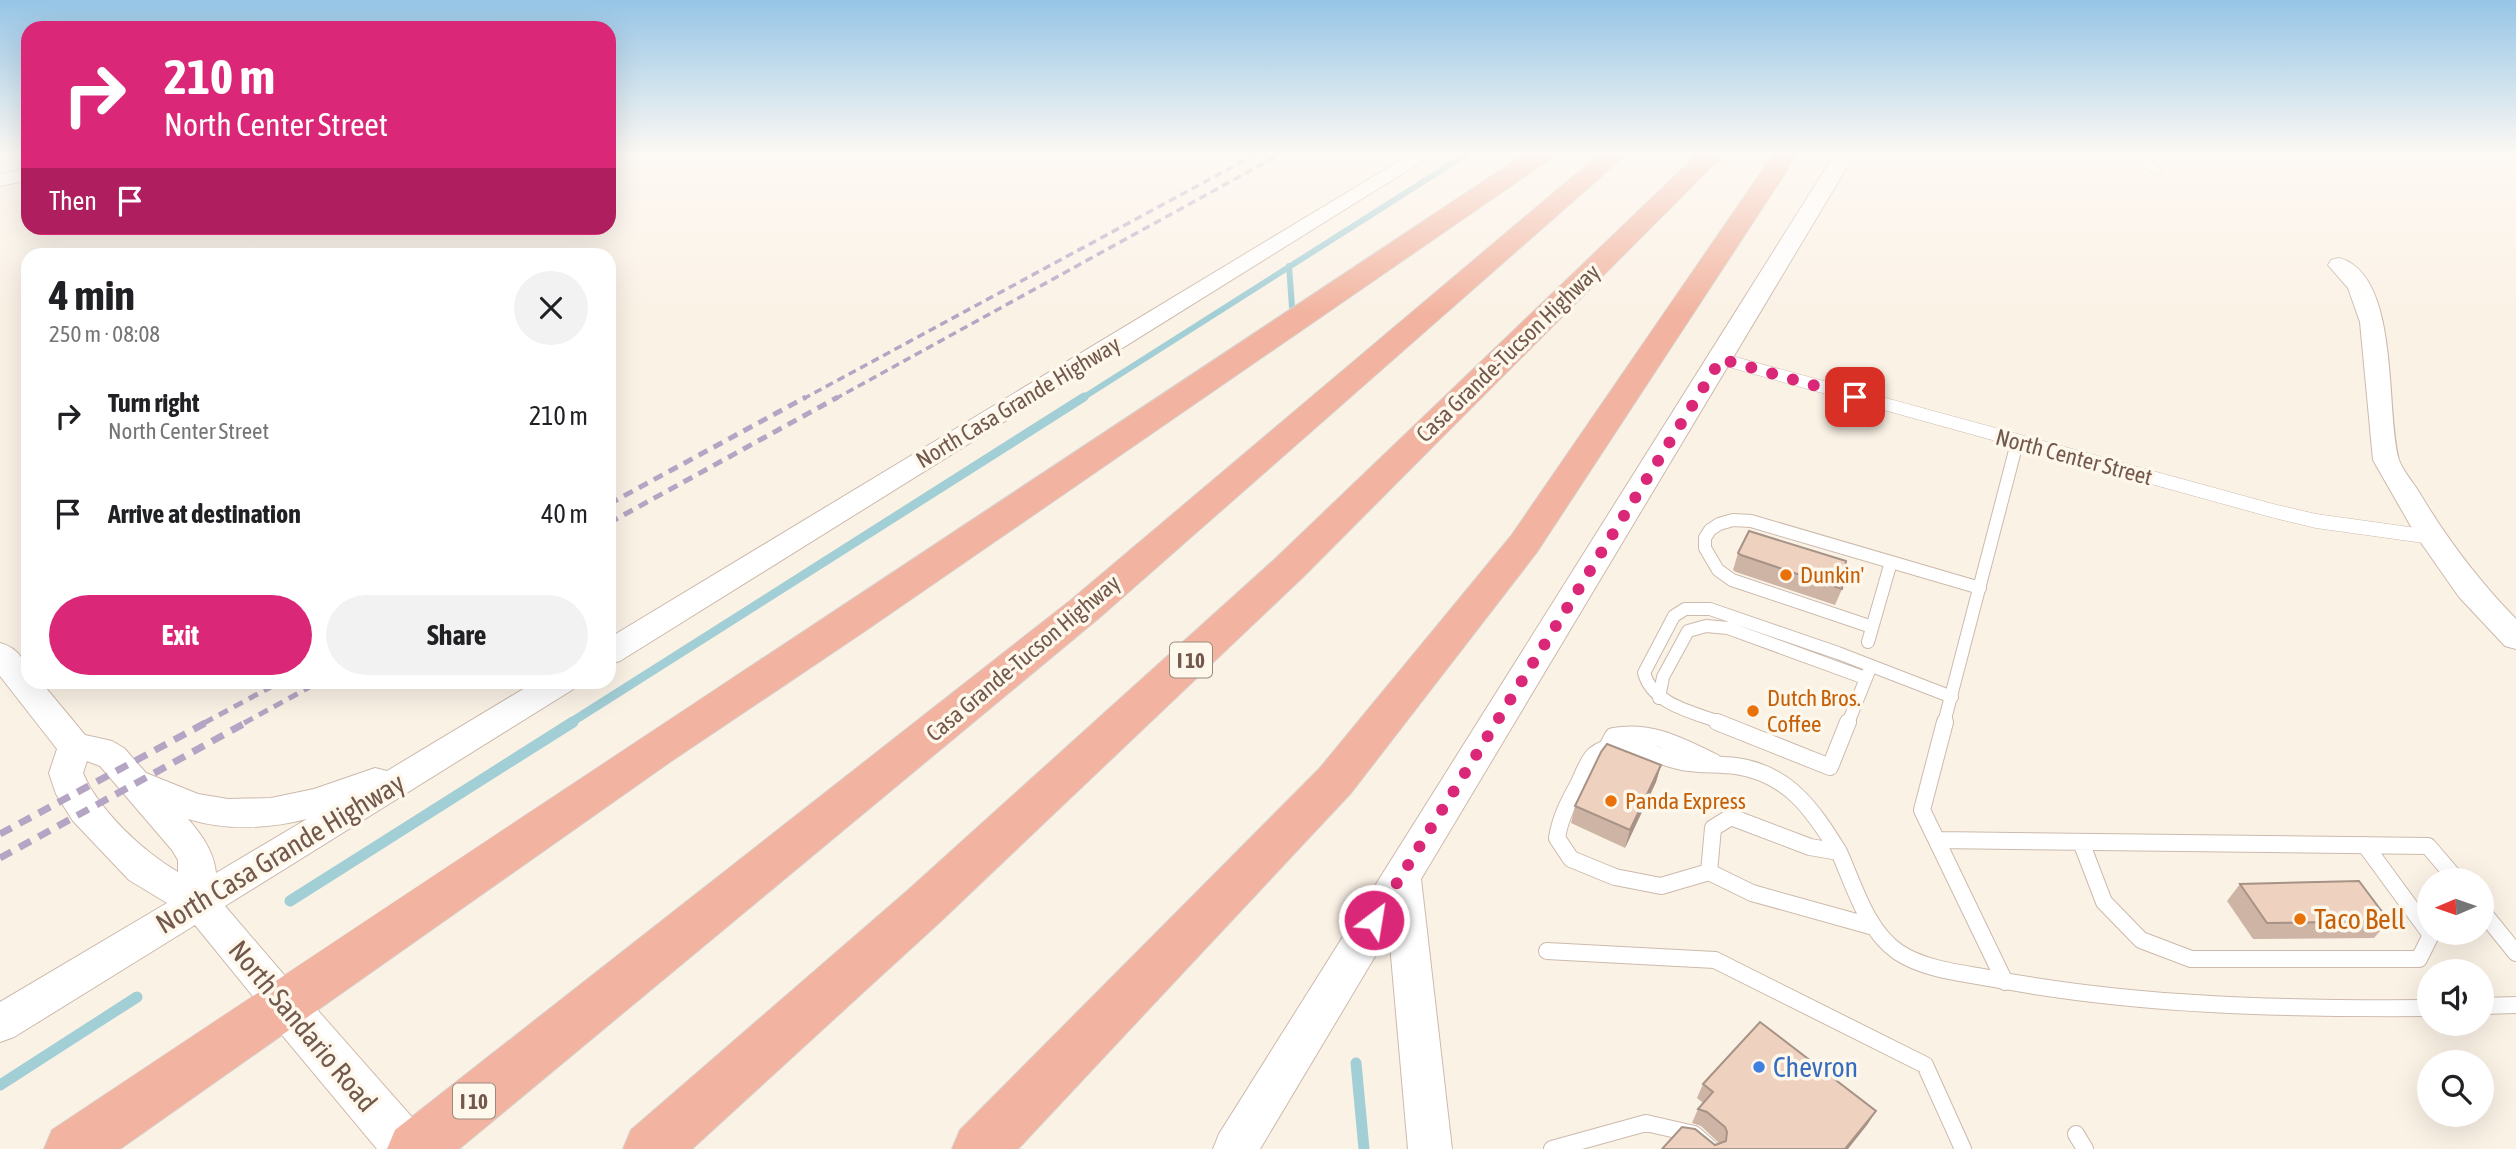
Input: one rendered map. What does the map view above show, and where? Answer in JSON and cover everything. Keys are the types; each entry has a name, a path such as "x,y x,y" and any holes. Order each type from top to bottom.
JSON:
{"highway":[{"path":"72,1149 654,750 851,621 1465,206"},
{"name":"Casa Grande-Tucson Highway","path":"415,1149 1085,609 1555,206"},
{"name":"Casa Grande-Tucson Highway","path":"651,1149 924,906 1270,586 1659,206"},
{"path":"980,1149 1335,781 1524,544 1751,206"}],"main road":[{"name":"North Sandario Road","path":"283,1003 408,1149"}],"street":[{"name":"North Casa Grande Highway","path":"616,649 1339,206"},
{"path":"1235,1149 1814,206"},
{"path":"2339,265 2359,286 2372,322 2386,460 2431,537 2470,590 2516,639"},
{"name":"North Center Street","path":"1721,359 2017,443 2316,521 2431,537"},
{"path":"0,654 21,680"},
{"path":"28,689 75,747 100,750 112,757 186,840 196,859 219,926"},
{"name":"North Casa Grande Highway","path":"0,1024 219,926 515,711 550,689"},
{"path":"137,783 170,799 210,811 247,813 293,808 321,801 403,769 515,711"},
{"name":"North Sandario Road","path":"75,747 66,773 74,794 86,811 142,869 219,926 283,1003"},
{"path":"1402,874 1430,1149"}],"lane":[{"path":"2005,982 1922,810 2017,443"},
{"path":"1872,627 1732,580 1715,570 1705,555 1704,546 1713,526 1724,520 1751,520 1980,588"},
{"path":"1868,642 1891,562"},
{"path":"1685,609 1710,609 1868,672 1830,766 1659,698 1648,687 1644,673 1674,616 1685,609"},
{"path":"1659,698 1663,677 1688,631 1706,626 1728,628 1952,697"},
{"path":"1874,928 1752,893 1709,872 1661,886 1615,877 1571,859 1557,838 1559,821 1594,755 1607,747 1627,747 1689,763 1717,763 1750,768 1781,781 1808,804 1839,852 1874,928 1890,946 1912,960 2005,982 2185,1006 2417,1008"},
{"path":"1709,872 1713,828 1731,817 1810,847 1839,852"},
{"path":"1937,840 2428,846 2447,868"},
{"path":"2081,842 2104,902 2141,940 2191,959 2419,960 2431,936 2365,845"},
{"path":"2494,926 2516,953"},
{"path":"1547,951 1715,960 1925,1065 1963,1149"},
{"path":"2494,1006 2516,1005"},
{"path":"1552,1149 1646,1123 1694,1133 1711,1149"}],"building":[{"path":"1749,531 1846,561 1842,589 1741,555 1738,553"},
{"name":"Panda Express","path":"1607,744 1661,765 1630,830 1575,806"},
{"path":"2359,881 2389,921 2267,923 2240,884"},
{"name":"Chevron","path":"1760,1022 1876,1111 1845,1149 1662,1149 1682,1127 1695,1129 1715,1145 1726,1141 1725,1127 1707,1112 1698,1109 1713,1092 1703,1084"}],"waterway":[{"path":"1289,267 1386,206"},
{"path":"1081,399 1289,267"},
{"path":"1289,267 1292,307"},
{"path":"570,723 1084,397"},
{"path":"290,901 573,722"},
{"path":"0,1085 137,997"},
{"path":"1356,1063 1364,1149"}],"railway":[{"path":"803,399 1161,206"},
{"path":"835,399 1187,206"},
{"path":"616,500 806,397"},
{"path":"616,519 838,397"},
{"path":"204,723 267,689"},
{"path":"244,723 306,689"},
{"path":"0,834 207,722"},
{"path":"0,858 247,722"}],"place":[{"name":"Dunkin'","path":"1786,575"},
{"name":"Dutch Bros. Coffee","path":"1753,711"},
{"name":"Panda Express","path":"1611,801"},
{"name":"Taco Bell","path":"2300,919"},
{"name":"Chevron","path":"1759,1067"}],"route":[{"path":"1374,920 1721,359 1855,397"}]}
